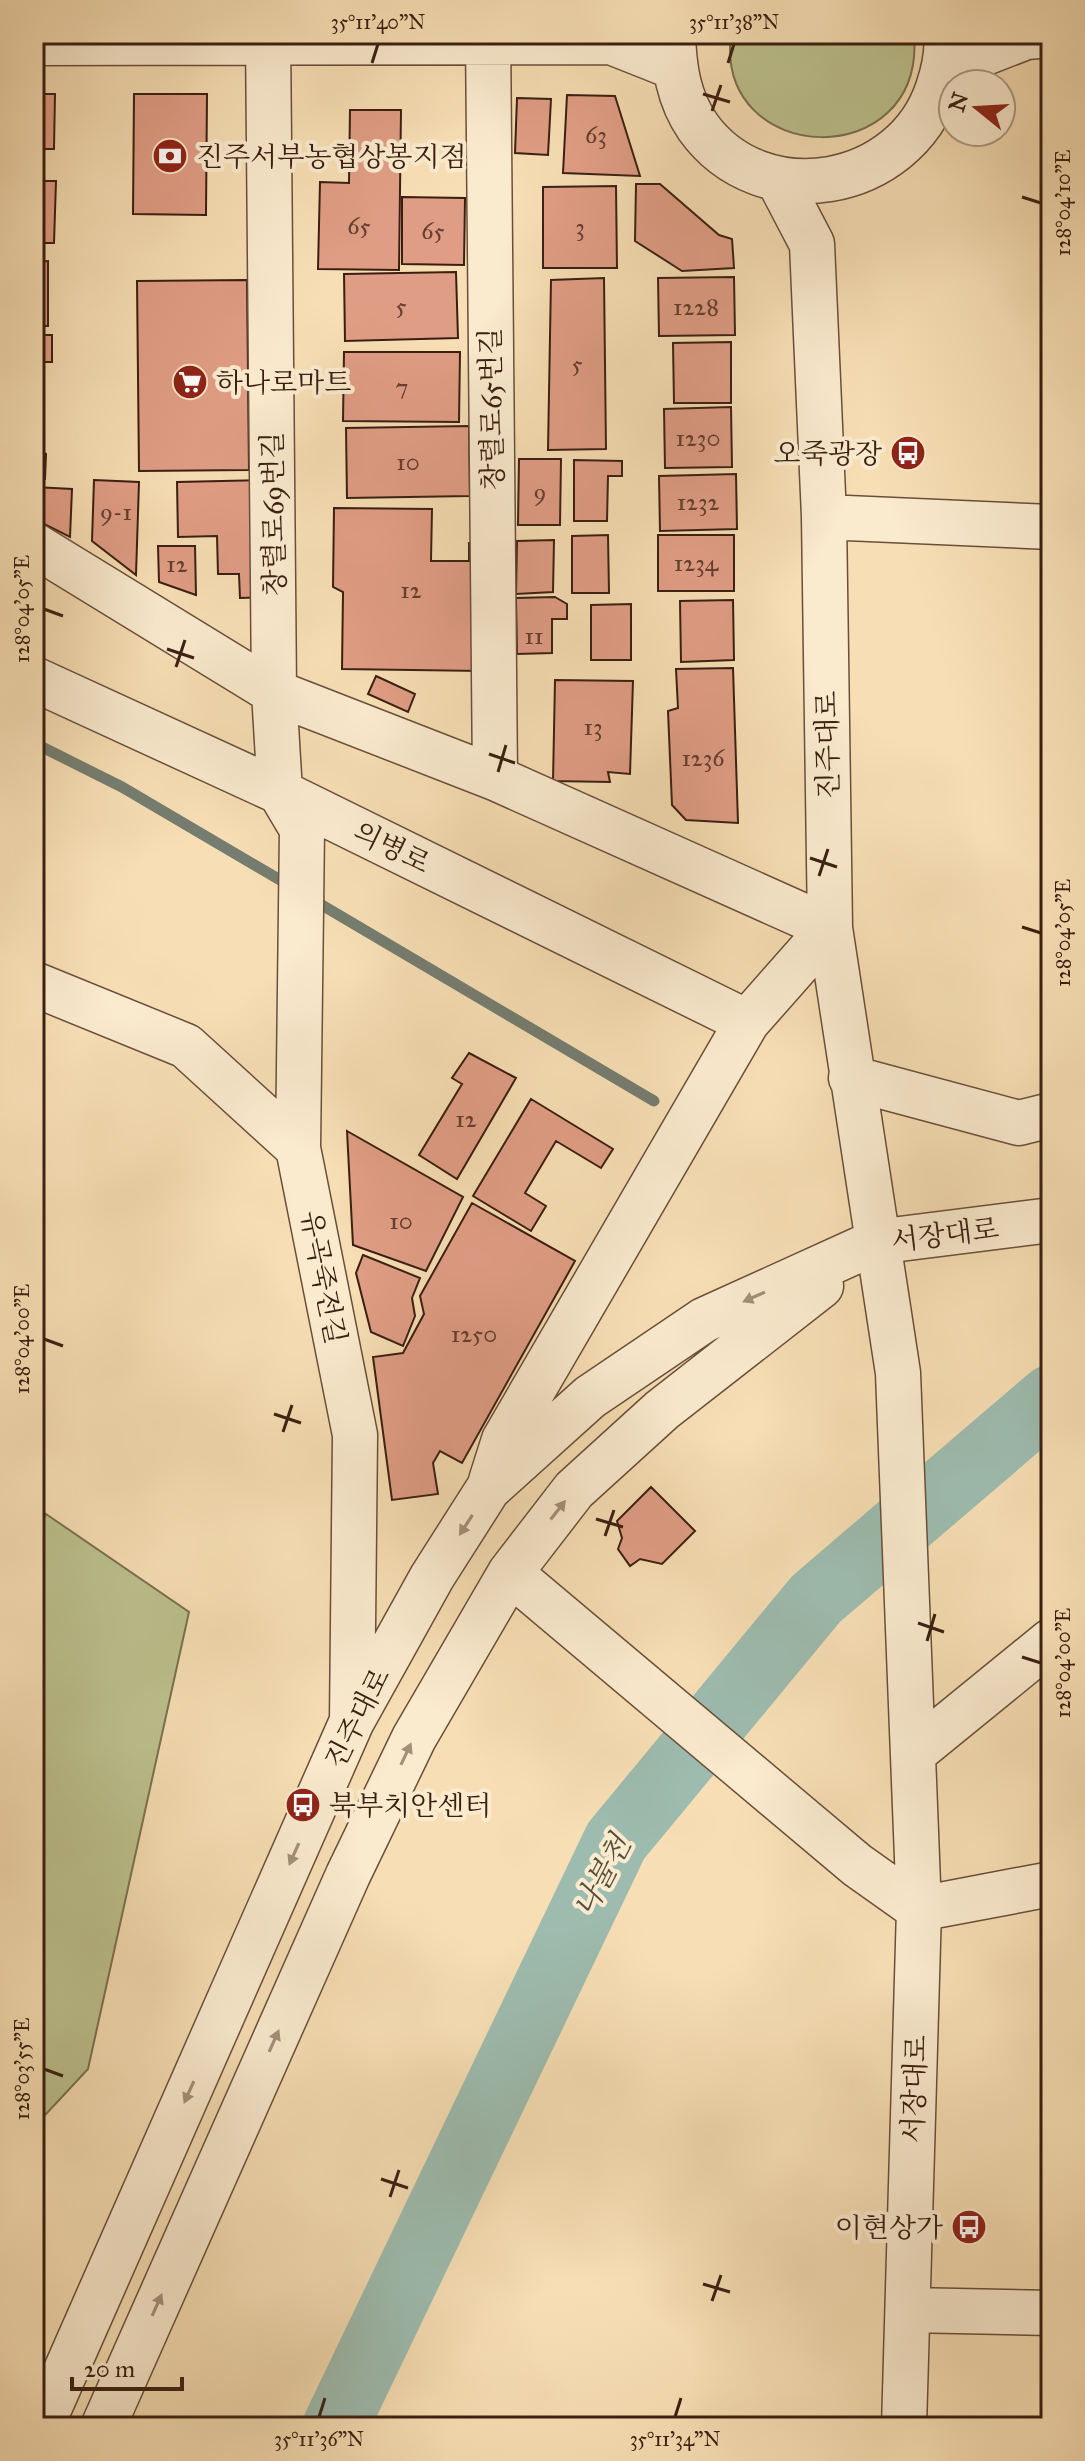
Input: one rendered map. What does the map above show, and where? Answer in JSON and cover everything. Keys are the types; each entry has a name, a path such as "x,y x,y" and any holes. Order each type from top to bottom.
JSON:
{"street":[{"path":"34,43 268,38 617,38 673,51 683,99 706,135 721,150 748,168 778,179 823,182 845,178 881,162 910,138 932,106 945,51 1031,36"},
{"name":"창렬로65번길","path":"488,37 495,778"},
{"name":"창렬로69번길","path":"268,38 274,692 291,811 301,944"},
{"path":"812,244 831,200 845,178"},
{"path":"778,179 812,244"},
{"name":"진주대로","path":"41,2427 47,2382 352,1721 432,1577 488,1489 590,1397 704,1320 876,1242 830,928 824,517 812,244"},
{"path":"824,517 1051,527"},
{"path":"34,545 274,692 495,778 830,928 747,1022 504,1440 488,1489"},
{"name":"의병로","path":"34,679 291,811 747,1022"},
{"name":"유곡죽전길","path":"301,944 298,1148 355,1435 352,1721"},
{"path":"34,984 186,1046 298,1148"},
{"path":"851,1078 1019,1123 1051,1115"},
{"name":"서장대로","path":"904,2427 919,1909 916,1751 898,1373 876,1242 1051,1220"},
{"path":"103,2427 400,1765 510,1573 574,1490 662,1410 876,1242"},
{"path":"510,1573 857,1865 919,1909 1051,1884"},
{"path":"916,1751 1051,1641"},
{"path":"908,2310 1051,2313"}],"green space":[{"path":"731,34 914,34 909,80 888,112 857,131 821,137 785,130 754,110 734,78"},
{"path":"46,1514 189,1612 88,2069 34,2127 34,1535"}],"building":[{"path":"34,94 55,94 54,149 34,149"},
{"path":"134,94 207,94 206,215 133,214"},
{"path":"567,95 615,96 640,176 563,173"},
{"path":"517,98 551,99 548,155 515,153"},
{"path":"350,110 401,110 399,270 318,269 320,182 349,183"},
{"path":"34,181 56,181 54,243 34,243"},
{"path":"636,184 660,184 719,235 732,239 734,268 682,271 635,241"},
{"path":"616,186 617,268 543,268 543,187"},
{"path":"402,197 465,198 464,265 402,264"},
{"path":"48,261 48,326 34,326 34,262"},
{"path":"456,272 458,338 345,341 344,274"},
{"path":"734,277 735,335 659,336 658,278"},
{"path":"604,278 606,449 548,450 551,280"},
{"path":"247,280 249,470 139,471 137,281"},
{"path":"34,335 52,335 52,362 41,362 41,395 34,395"},
{"path":"731,342 731,403 674,403 673,343"},
{"path":"344,352 460,352 459,422 343,421"},
{"path":"731,407 732,467 665,468 664,409"},
{"path":"469,426 470,496 347,498 346,428"},
{"path":"34,446 46,454 45,479 34,478"},
{"path":"519,459 561,459 560,525 518,525"},
{"path":"574,460 622,461 622,476 608,476 607,521 574,521"},
{"path":"736,474 737,529 660,531 659,476"},
{"path":"94,480 139,482 136,575 92,541"},
{"path":"267,480 269,597 240,598 239,574 218,574 217,536 178,537 177,482"},
{"path":"34,487 72,489 70,537 34,519"},
{"path":"334,508 432,509 431,561 469,561 469,543 484,543 482,671 342,669 343,592 333,587"},
{"path":"608,535 609,593 572,593 572,536"},
{"path":"658,535 734,535 734,591 658,591"},
{"path":"554,540 553,592 516,594 517,541"},
{"path":"158,546 195,546 196,595 159,582"},
{"path":"555,597 567,604 567,619 552,619 552,653 517,654 516,598"},
{"path":"733,600 734,660 681,662 680,601"},
{"path":"631,604 631,660 591,660 591,605"},
{"path":"733,668 738,823 686,820 672,805 668,711 678,708 676,669"},
{"path":"376,676 415,694 408,712 368,694"},
{"path":"555,680 633,681 630,774 608,772 610,782 553,781"},
{"path":"469,1053 516,1078 457,1179 419,1155 462,1084 452,1078"},
{"path":"531,1099 613,1149 601,1168 556,1141 525,1193 546,1206 531,1231 473,1196"},
{"path":"347,1131 463,1197 426,1271 353,1245"},
{"path":"472,1203 575,1261 462,1463 440,1451 433,1463 438,1494 392,1500 373,1357 403,1353 424,1314 420,1296"},
{"path":"363,1255 420,1278 412,1298 415,1316 403,1346 371,1332 356,1273"},
{"path":"651,1487 695,1531 662,1564 640,1559 630,1566 618,1549 622,1538 617,1521"}],"waterway":[{"path":"34,743 122,787 292,887"},
{"path":"310,898 654,1101"},
{"name":"나불천","path":"335,2427 616,1841 816,1599 1051,1398"}],"place":[{"name":"진주서부농협상봉지점","path":"170,156"},
{"name":"하나로마트","path":"190,382"},
{"name":"오죽광장","path":"908,453"},
{"name":"북부치안센터","path":"303,1805"},
{"name":"이현상가","path":"969,2227"}]}
